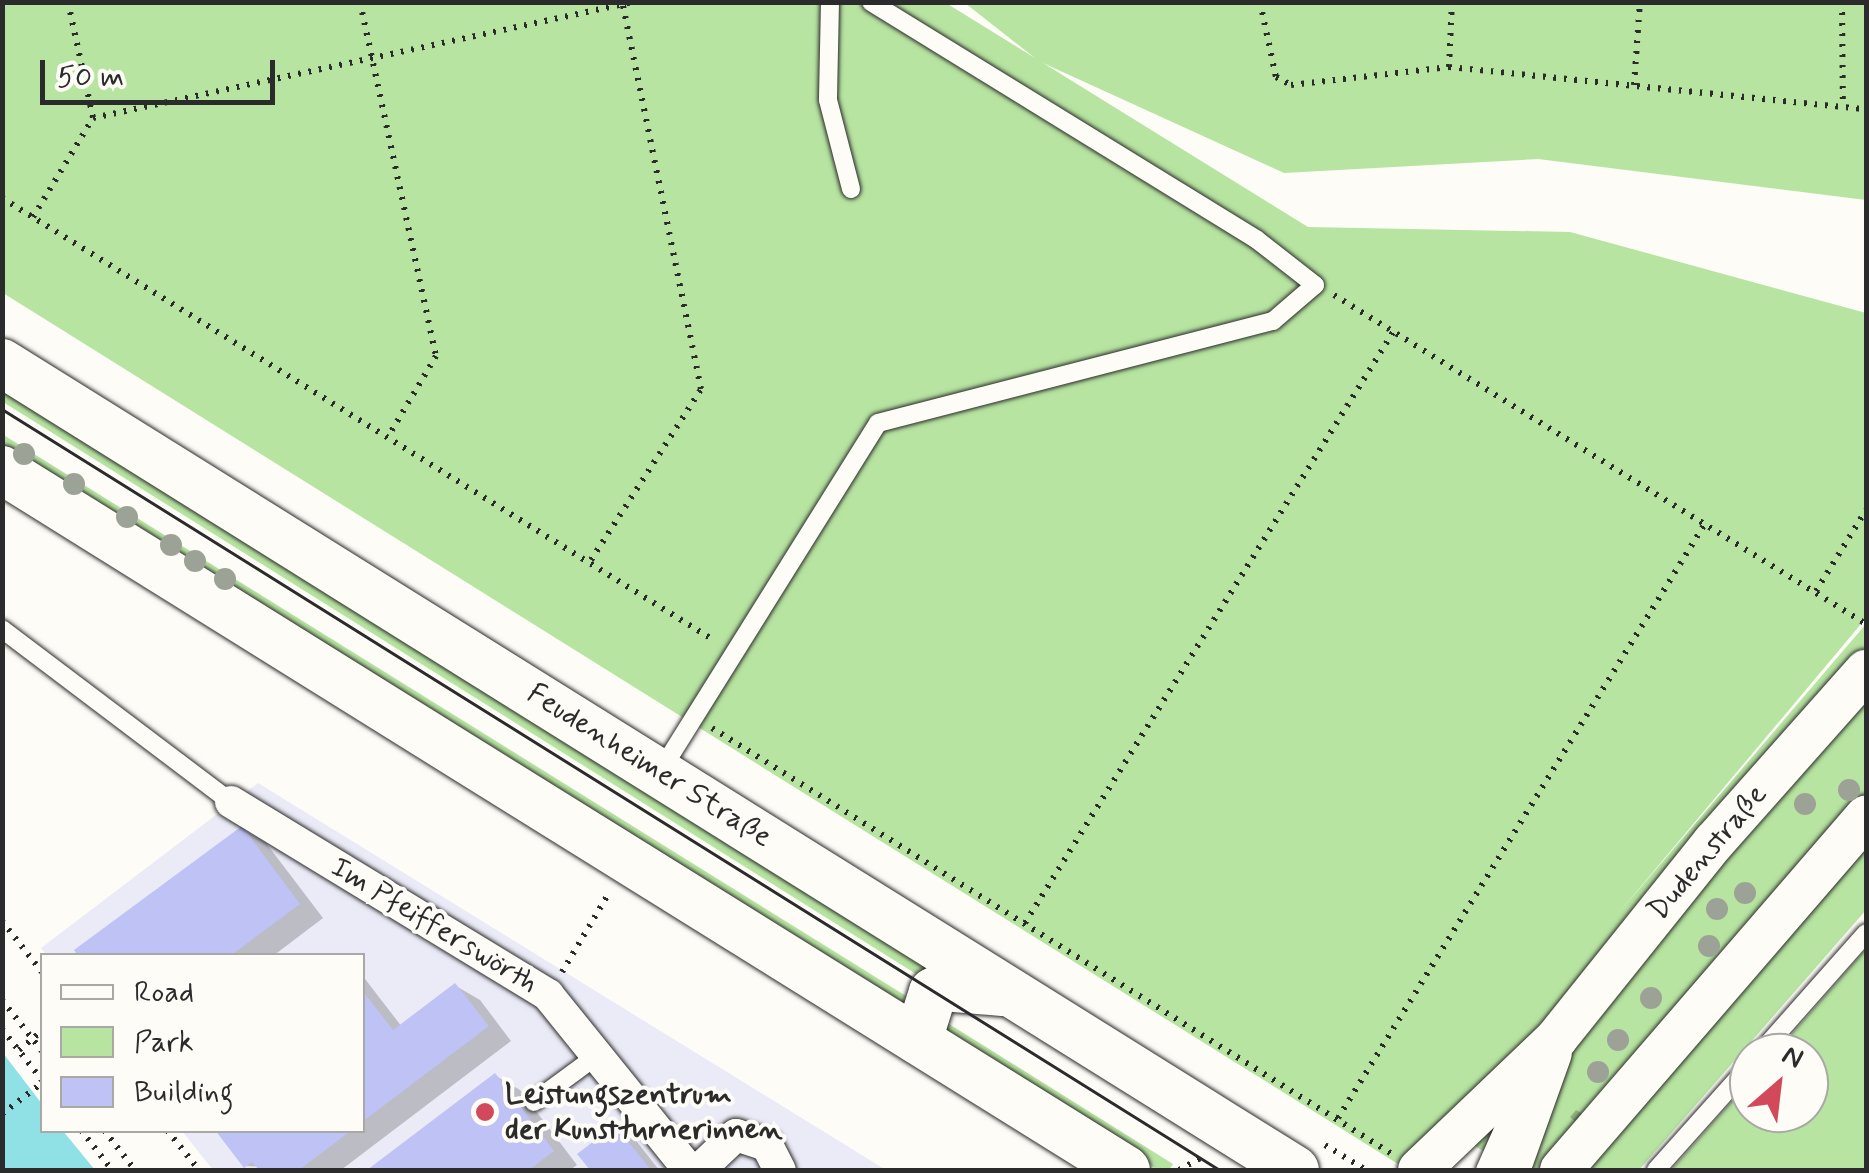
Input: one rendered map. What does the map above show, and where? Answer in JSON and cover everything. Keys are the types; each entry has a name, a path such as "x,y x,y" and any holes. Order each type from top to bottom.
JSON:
{"main road":[{"name":"Feudenheimer Straße","path":"2,363 1295,1170"},
{"path":"2,470 1126,1170"},
{"path":"918,1040 926,1004 942,986 1012,993"}],"street":[{"name":"Dudenstraße","path":"1410,1165 1556,1039 1714,842 1866,672"},
{"name":"Im Pfeifferswörth","path":"232,802 548,995 689,1170"},
{"path":"1573,1160 1866,816"},
{"name":"Dudenstraße","path":"1509,1170 1556,1039"},
{"path":"699,1170 736,1135 767,1145 780,1170"}],"lane":[{"path":"830,2 828,100 851,188"},
{"path":"660,772 878,423 1273,322 1315,285 1256,240 871,2"},
{"path":"2,629 232,802"},
{"path":"1778,1033 1866,933"},
{"path":"1485,1170 1556,1039"},
{"path":"534,1102 595,1057"},
{"path":"1656,1170 1729,1088"}],"path":[{"path":"33,217 93,118 68,2"},
{"path":"360,2 436,356 388,437"},
{"path":"93,118 372,62 633,2"},
{"path":"1260,2 1276,77 1291,85 1449,67 1866,110"},
{"path":"1449,67 1452,2"},
{"path":"1634,85 1640,2"},
{"path":"1842,2 1844,107"},
{"path":"591,560 701,389 622,4"},
{"path":"2,198 591,560 734,653"},
{"path":"1315,285 1396,329 1866,624"},
{"path":"1025,923 1396,329"},
{"path":"1816,591 1866,510"},
{"path":"1338,1118 1706,522"},
{"path":"694,717 1410,1165"},
{"path":"548,995 612,886"},
{"path":"2,921 40,969"},
{"path":"2,1000 40,1047"},
{"path":"2,1029 40,1079"},
{"path":"19,1050 40,1033"},
{"path":"2,1114 40,1084"},
{"path":"83,1133 112,1170"},
{"path":"106,1133 135,1170"},
{"path":"169,1133 199,1170"},
{"path":"1179,1170 1212,1151"}],"shaded area":[{"path":"258,783 886,1170 213,1170 184,1133 365,1133 365,953 45,953 41,948"}],"green space":[{"path":"2,3 946,3 1035,58 965,3 1866,3 1866,200 1538,159 1284,173 1043,63 1308,227 1570,232 1866,313 1866,618 1616,916 1866,624 1866,910 1759,1033 1729,1033 1729,1067 1639,1170 1515,1170 1440,1125 1398,1164 3,293"},
{"path":"2,385 936,967 921,977 3,402"},
{"path":"2,434 906,996 901,1007 3,445"},
{"path":"1866,949 1866,1170 1671,1170 1729,1105 1729,1133 1829,1133 1829,1033 1792,1033"},
{"path":"933,1014 1173,1164 1169,1170 1158,1170 926,1025"}],"water":[{"path":"3,1053 40,1101 40,1133 65,1133 95,1170 3,1170"}],"building":[{"path":"242,826 300,904 234,953 74,950"},
{"path":"455,983 489,1026 365,1120 365,994 393,1030"},
{"name":"Leistungszentrum der Kunstturnerinnen","path":"495,1073 554,1151 529,1170 367,1170"},
{"path":"615,1125 651,1170 590,1170 577,1154"},
{"path":"217,1133 348,1133 299,1170 259,1170 252,1162 244,1168"}],"tram line":[{"path":"2,409 1220,1170"}],"place":[{"name":"Leistungszentrum der Kunstturnerinnen","path":"485,1112"}]}
